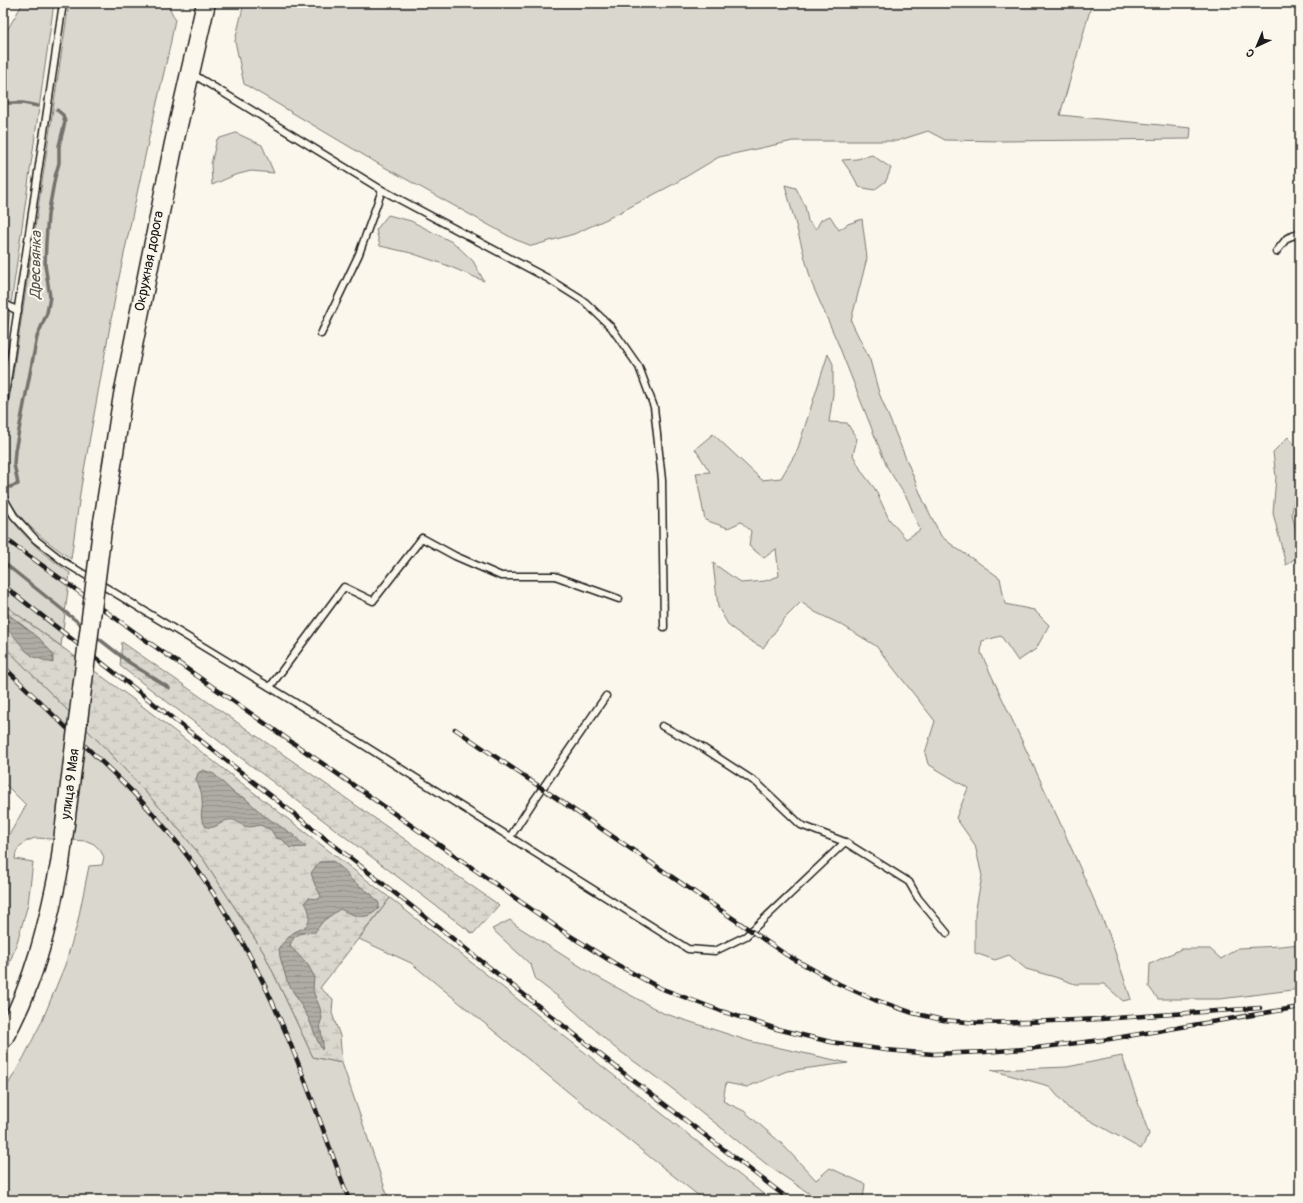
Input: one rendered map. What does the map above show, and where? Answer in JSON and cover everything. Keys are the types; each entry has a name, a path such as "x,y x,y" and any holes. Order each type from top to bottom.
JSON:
{"main road":[{"name":"Окружная дорога","path":"103,522 123,395 159,214 205,3"},
{"name":"улица 9 Мая","path":"3,1039 20,1006 34,967 44,935 60,864 103,522"}],"lane":[{"path":"3,409 63,3"},
{"path":"190,72 382,190 547,278 585,302 611,327 639,366 654,407 662,480 664,626"},
{"path":"321,334 359,254 382,190"},
{"path":"1276,252 1287,238 1300,233"},
{"path":"3,303 18,311"},
{"path":"3,497 14,516 36,540 64,562 270,687 688,949 715,951 746,936 845,842"},
{"path":"270,687 344,587 372,601 422,538 455,556 501,576 555,576 619,599"},
{"path":"510,837 606,696"},
{"path":"662,726 696,744 757,782 801,825 845,842 909,882 918,898 947,933"}],"green space":[{"path":"23,3 54,3 3,360 3,33 6,32"},
{"path":"69,3 167,3 175,19 117,287 81,487 71,559 39,535 20,516 7,495 3,482 2,467 3,441"},
{"path":"244,3 1092,3 1060,115 1191,128 1190,139 1002,141 945,140 928,131 897,141 793,141 719,157 672,185 609,218 574,234 532,246 514,239 377,163 244,84 235,41"},
{"path":"236,133 262,145 274,173 251,171 235,175 212,185 211,164 217,139"},
{"path":"872,155 891,168 886,181 874,190 859,187 842,160 857,159"},
{"path":"785,185 796,188 805,206 808,221 816,229 821,220 830,216 839,230 848,224 862,219 867,258 851,321 870,360 879,393 923,500 941,536 1000,578 1005,604 1034,610 1049,625 1036,649 1018,661 1001,636 982,641 981,653 1062,827 1109,934 1131,999 1123,1001 1104,984 1075,984 1026,969 1009,955 995,960 975,953 975,913 982,876 975,845 956,818 968,788 928,764 925,753 935,721 876,646 842,625 815,612 801,602 785,618 763,648 729,626 718,607 713,563 741,583 765,581 779,576 776,549 764,558 749,546 751,531 741,522 728,528 705,520 696,473 710,472 695,449 713,434 762,480 781,478 797,451 828,354 833,364 833,394 829,422 847,423 857,439 853,455 862,472 875,489 889,519 906,539 920,530 908,500 887,467 837,341 812,284"},
{"path":"388,215 411,221 454,243 473,261 484,281 446,265 411,253 380,246 376,230"},
{"path":"1288,437 1300,451 1300,461 1292,514 1299,544 1297,557 1286,565 1273,513 1276,477 1273,452"},
{"path":"3,506 24,535 51,559 70,573 61,646 3,604"},
{"path":"3,604 137,702 390,898 320,988 333,999 332,1013 340,1036 342,1063 313,1057 264,953 204,860 173,822 107,750 3,645"},
{"path":"122,642 499,905 473,934 120,666"},
{"path":"3,645 107,750 173,822 204,860 264,953 313,1057 342,1063 389,1200 3,1200 3,1093 24,1057 42,1021 65,965 77,925 89,866 102,865 104,857 94,844 87,841 35,838 20,846 16,852 15,859 33,862 28,904 3,982 3,846 26,805 3,782"},
{"path":"390,898 771,1200 704,1200 573,1096 411,963 359,939"},
{"path":"510,920 594,975 663,1013 749,1041 848,1063 787,1071 747,1087 726,1083 723,1101 744,1111 781,1143 816,1180 830,1168 865,1184 863,1200 819,1200 770,1167 674,1090 614,1047 561,999 536,980 531,965 492,929"},
{"path":"1300,944 1300,989 1220,999 1158,999 1149,987 1150,964 1181,949 1210,949 1221,959 1238,948"},
{"path":"1122,1056 1149,1134 1141,1149 1068,1108 1049,1086 991,1070 1067,1067"}],"shaded area":[{"path":"3,610 39,638 53,654 53,663 34,657 26,651 14,636 3,626"},
{"path":"203,770 214,774 235,794 245,798 263,815 292,834 306,847 290,848 283,840 276,838 271,830 260,825 253,827 244,826 235,820 227,820 214,827 206,827 201,816 201,794 196,780 198,773"},
{"path":"333,861 344,870 350,879 371,894 379,903 379,908 370,915 365,916 351,914 340,909 323,921 315,932 300,934 292,941 290,946 308,965 314,976 313,991 320,1008 322,1018 320,1024 323,1044 322,1050 308,1017 287,981 280,957 279,947 293,933 304,928 309,922 310,915 305,903 308,898 319,899 321,896 311,873 319,862"}],"waterway":[{"name":"Дресвянка","path":"3,103 23,103 38,106"},
{"name":"Дресвянка","path":"10,487 18,484 14,464 15,451 37,337 47,313 50,297 45,265 48,215 59,163 59,146 65,122 63,115 57,110"},
{"path":"3,562 84,627"},
{"path":"94,635 130,663 169,688"}],"railway":[{"path":"3,537 147,641 564,932 614,963 660,988 721,1011 777,1029 831,1042 886,1050 933,1054 1036,1048 1110,1039 1300,1007"},
{"path":"3,585 630,1078 790,1200"},
{"path":"3,666 146,806 179,845 217,898 250,955 272,1001 307,1086 349,1200"},
{"path":"455,729 785,954 839,984 875,1000 913,1013 943,1020 978,1023 1101,1019 1260,1008"}]}
